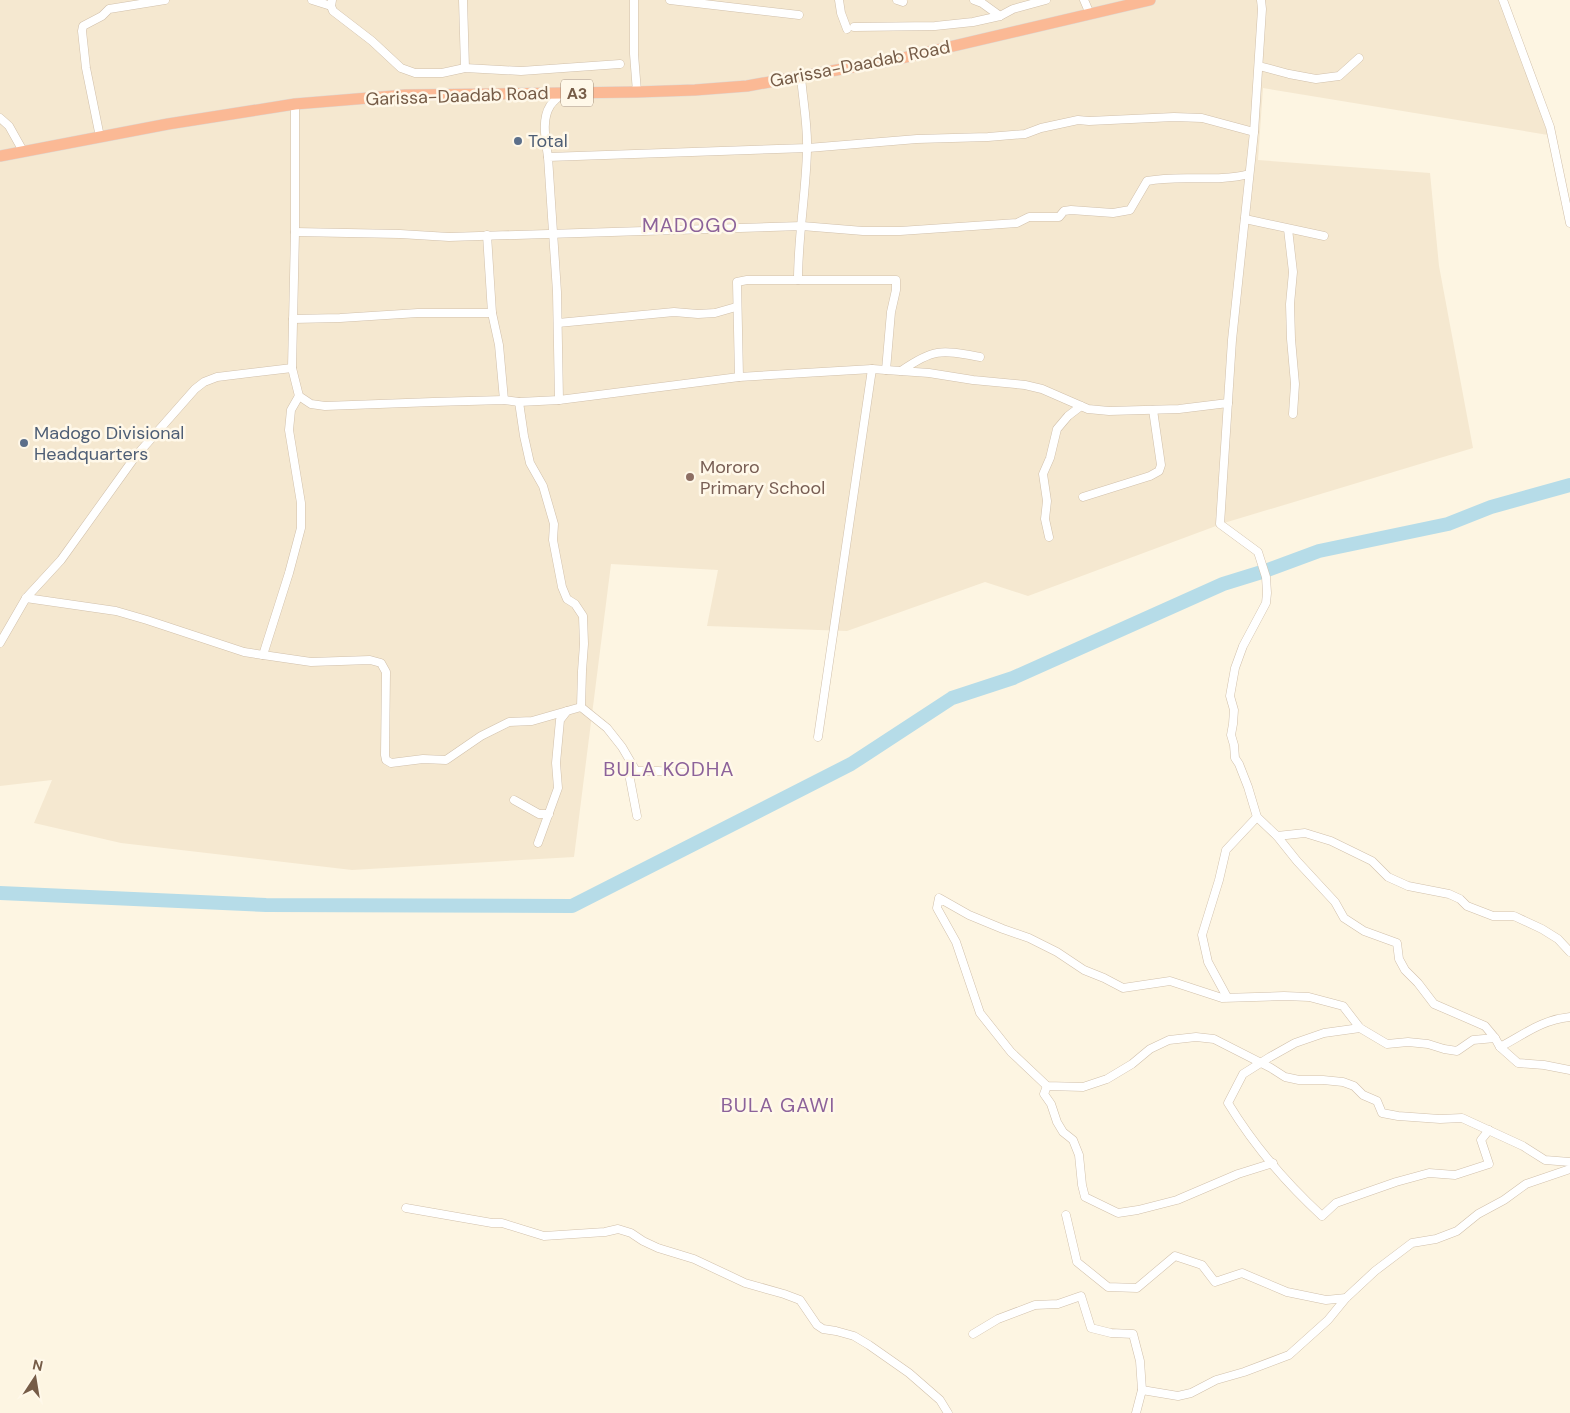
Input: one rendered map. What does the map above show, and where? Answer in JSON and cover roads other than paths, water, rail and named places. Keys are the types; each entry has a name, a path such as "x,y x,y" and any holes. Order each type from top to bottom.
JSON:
{"highway":[{"name":"Garissa-Daadab Road","path":"0,156 168,124 296,104 405,95 637,92 747,86 898,59 1150,0"}],"street":[{"path":"109,9 110,0"},
{"path":"100,137 86,68 83,26 102,16 109,9 166,0"},
{"path":"312,0 331,3 333,11 401,68 415,73 432,74 465,68 521,71 620,64"},
{"path":"463,0 465,68"},
{"path":"634,0 634,54 637,92"},
{"path":"670,0 799,15"},
{"path":"839,0 841,13 851,28 935,26 973,22 1000,16 1013,8 1046,0"},
{"path":"974,0 982,3 1000,16"},
{"path":"1084,0 1090,14"},
{"path":"1261,0 1262,10 1254,132 1238,276 1220,524 1258,552 1266,577 1267,593 1266,603 1243,646 1230,696 1234,710 1231,735 1235,758 1242,772 1257,816 1335,902 1344,918 1364,931 1397,943 1399,959 1405,970 1434,1004 1485,1026 1500,1047 1518,1063 1544,1064 1570,1070"},
{"path":"1503,0 1550,127 1570,223"},
{"path":"1259,66 1289,74 1316,78 1339,76 1359,58"},
{"path":"798,280 798,253 808,148 801,77"},
{"path":"559,400 554,234 545,129 550,106 561,94"},
{"path":"296,104 296,232 292,368 299,396 311,404 325,406 559,400 739,377 872,369 929,373 1042,388 1088,409 1109,411 1179,409 1228,403"},
{"path":"0,118 9,126 23,151"},
{"path":"548,156 808,148 917,139 988,137 1025,134 1040,128 1078,120 1202,118 1254,132"},
{"path":"296,232 392,233 449,237 802,226 863,231 900,231 1017,223 1029,218 1058,217 1064,211 1070,210 1113,213 1130,210 1147,181 1160,178 1232,178 1249,174"},
{"path":"1245,219 1324,236"},
{"path":"1288,229 1293,272 1290,304 1295,384 1293,414"},
{"path":"487,235 492,313 499,346 504,400"},
{"path":"739,377 736,307 737,282 747,280 896,280 886,370"},
{"path":"558,323 674,312 715,313 736,307"},
{"path":"293,319 418,313 492,313"},
{"path":"901,371 918,359 931,353 947,351 980,357"},
{"path":"0,643 26,598 61,560 135,457 195,389 204,382 217,377 292,368"},
{"path":"818,737 872,369"},
{"path":"263,655 289,574 301,528 301,503 289,421 291,410 299,396"},
{"path":"519,402 530,463 543,486 554,524 553,540 562,587 567,599 575,604 583,616 584,644 581,707"},
{"path":"1049,537 1045,519 1047,501 1043,474 1050,458 1056,429 1081,406"},
{"path":"1083,497 1150,476 1159,471 1161,465 1153,410"},
{"path":"26,598 116,611 244,652 298,661 370,660 381,663 386,672 385,755 386,760 391,763 422,759 446,760 481,736 509,722 532,721 581,707"},
{"path":"581,707 607,728 622,747 636,771"},
{"path":"538,843 558,788 556,764 558,729 560,720 567,711"},
{"path":"637,816 629,774 636,771 684,773"},
{"path":"514,800 539,814 549,814"},
{"path":"1227,997 1208,962 1202,935 1226,850 1257,816"},
{"path":"1277,836 1305,833 1331,840 1372,861 1388,877 1408,886 1449,894 1460,899 1467,906 1493,916 1514,916 1558,939 1570,952"},
{"path":"1495,1038 1473,1040 1457,1051 1428,1044 1408,1042 1387,1044 1360,1028 1343,1006 1309,997 1222,998 1170,981 1123,988 1084,970 1057,952 1029,938 969,915 939,898 937,908 956,942 980,1013 1011,1052 1047,1086 1083,1087 1107,1079 1132,1064 1150,1049 1169,1040 1196,1037 1214,1040 1261,1063 1284,1077 1299,1080 1343,1082 1354,1086 1363,1094 1377,1101 1382,1113 1440,1119 1462,1118 1523,1146 1546,1160 1570,1162"},
{"path":"1500,1047 1546,1022 1570,1018"},
{"path":"1360,1028 1324,1034 1295,1044 1270,1057 1243,1074 1228,1102 1242,1126 1299,1195 1322,1216 1336,1203 1396,1182 1429,1173 1455,1176 1489,1164 1481,1140 1489,1130"},
{"path":"1047,1086 1044,1094 1051,1104 1057,1122 1063,1132 1074,1140 1079,1155 1085,1197 1118,1213 1177,1200 1238,1174 1273,1163"},
{"path":"1142,1390 1178,1396 1191,1394 1216,1380 1289,1355 1328,1320 1346,1298 1375,1271 1412,1243 1436,1239 1457,1231 1478,1214 1504,1200 1526,1184 1570,1170"},
{"path":"406,1208 492,1223 502,1223 544,1236 605,1232 618,1229 631,1233 658,1248 694,1259 745,1283 800,1300 817,1324 823,1329 854,1336 869,1345 909,1373 940,1400 948,1413"},
{"path":"1066,1215 1078,1262 1108,1287 1137,1288 1175,1256 1202,1264 1215,1282 1242,1273 1287,1292 1326,1300 1346,1298"},
{"path":"972,1334 998,1319 1035,1305 1058,1304 1081,1296 1092,1328 1133,1334 1140,1361 1142,1390 1136,1413"}],"waterway":[{"path":"0,893 266,905 572,906 851,764 952,698 1013,678 1223,584 1319,551 1448,524 1491,507 1570,485"}],"place":[{"name":"Total","path":"518,141"},
{"name":"Madogo Divisional Headquarters","path":"24,443"},
{"name":"Mororo Primary School","path":"690,477"}],"district":[{"name":"MADOGO","path":"690,225"},
{"name":"BULA KODHA","path":"669,769"},
{"name":"BULA GAWI","path":"778,1105"}]}
